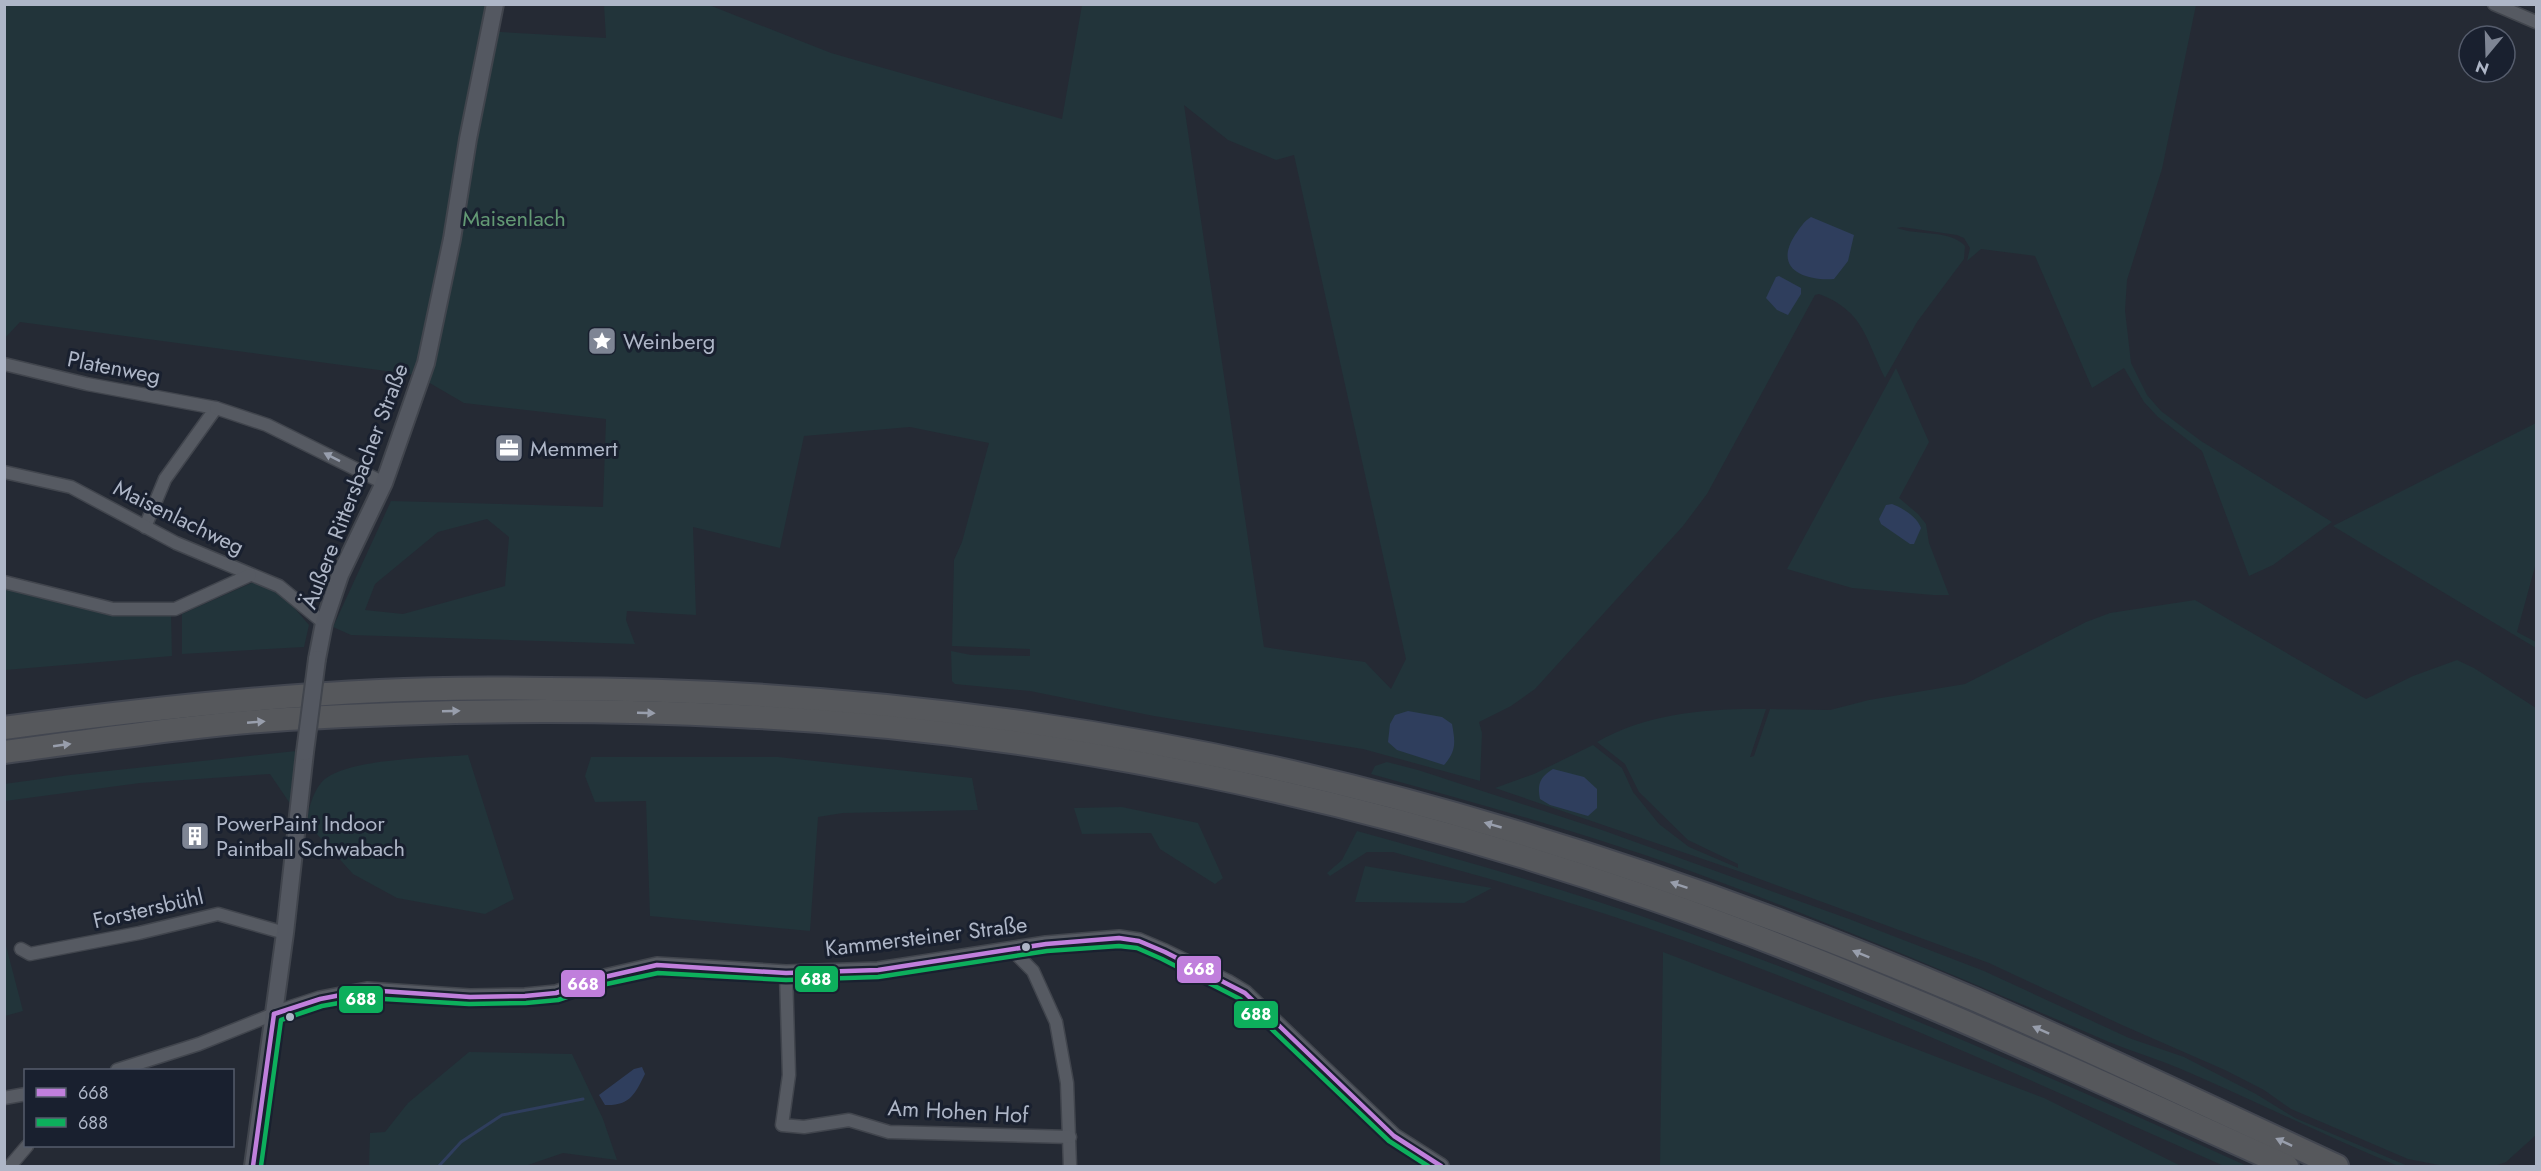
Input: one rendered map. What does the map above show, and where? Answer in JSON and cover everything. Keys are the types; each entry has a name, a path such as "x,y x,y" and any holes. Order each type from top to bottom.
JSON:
{"highway":[{"path":"4,728 188,705 384,690 630,689 740,693 866,704 1046,727 1155,745 1261,766 1405,801 1531,836 1693,890 1801,929 1972,999 2337,1167"},
{"path":"4,752 152,732 280,720 470,711 568,710 742,716 872,726 955,735 1142,764 1222,779 1402,822 1563,869 1657,900 1862,978 2287,1167"}],"main road":[{"name":"Äußere Rittersbacher Straße","path":"254,1167 285,933 305,752 324,623 340,575 384,483 426,363 452,239 468,138 495,4"}],"street":[{"path":"2494,4 2536,22"},
{"name":"Platenweg","path":"4,364 87,384 216,408 267,424 384,483"},
{"path":"145,527 165,479 216,408"},
{"name":"Maisenlachweg","path":"4,472 71,487 145,527 279,586 324,623"},
{"path":"4,582 113,609 175,609 250,575"},
{"name":"Forstersbühl","path":"21,949 30,954 139,933 218,914 285,933"},
{"name":"Kammersteiner Straße","path":"274,1014 320,999 367,990 470,997 556,993 600,978 657,965 786,973 878,970 1046,944 1119,938 1148,945 1227,982 1245,993 1394,1136 1441,1167"},
{"path":"1012,950 1033,971 1056,1022 1066,1083 1070,1167"},
{"name":"Am Hohen Hof","path":"786,973 789,1075 782,1125 804,1127 849,1120 889,1132 1070,1137"},
{"path":"123,1069 199,1044 274,1014"},
{"path":"4,1098 24,1094"},
{"path":"10,1167 26,1147"}],"green space":[{"name":"Maisenlach","path":"5,5 489,5 484,31 606,38 604,5 709,5 831,53 1062,119 1082,5 2196,5 2162,169 2127,280 2125,311 2131,363 2147,395 2161,411 2201,441 2332,522 2273,565 2249,576 2202,451 2158,417 2144,402 2124,368 2092,388 2035,256 1981,249 1967,261 1970,248 1964,238 1957,235 1897,228 1951,237 1965,246 1964,259 1917,322 1885,378 1867,338 1854,318 1834,301 1819,294 1815,295 1707,494 1683,526 1535,689 1511,706 1479,722 1482,733 1480,781 1363,749 1154,716 1030,691 955,684 952,681 951,651 971,655 1030,656 1030,649 952,646 954,560 962,542 989,443 910,427 804,436 780,548 693,527 696,615 627,611 626,620 635,644 351,635 333,627 391,501 603,507 606,419 464,403 416,375 20,322 5,338","holes":["1184,105 1228,140 1276,160 1294,155 1406,659 1391,689 1365,662 1264,647","487,519 509,537 505,586 403,614 365,610 375,584 438,532"]},
{"path":"1896,368 1929,442 1899,498 1926,524 1929,543 1949,595 1852,588 1787,569"},
{"path":"2536,423 2536,563 2517,632 2536,642 2536,648 2333,526"},
{"path":"256,581 279,590 309,625 304,647 182,654 182,614"},
{"path":"5,587 141,616 171,615 172,656 5,670"},
{"path":"2195,600 2366,699 2413,676 2457,660 2474,668 2536,708 2536,1135 2506,1162 2494,1166 2444,1166 2408,1159 2291,1109 2264,1090 2225,1070 1989,963 1738,871 1495,788 1534,774 1593,745 1622,768 1633,792 1659,824 1689,847 1738,868 1738,864 1688,840 1639,792 1625,764 1597,742 1636,724 1679,714 1766,709 1750,757 1754,756 1770,709 1830,710 1869,700 1965,684 2086,622 2110,613"},
{"path":"296,751 291,805 270,774 140,783 5,801 4,784"},
{"path":"468,755 514,899 485,914 397,898 353,874 306,822 311,802 321,783 348,768 390,761"},
{"path":"591,757 778,757 972,778 978,810 843,813 818,817 810,931 650,916 646,801 595,802 585,776"},
{"path":"1387,762 1602,830 1849,919 1984,971 2129,1038 2184,1057 2256,1094 2295,1118 2408,1166 2398,1166 2181,1069 2109,1042 1915,959 1720,882 1590,837 1371,774 1375,766"},
{"path":"1122,807 1198,823 1223,878 1215,884 1160,849 1151,833 1082,834 1074,808"},
{"path":"1357,831 1558,889 1750,955 1965,1041 2247,1166 2224,1166 1891,1020 1688,942 1578,905 1393,852 1367,852 1330,876 1327,873 1342,860"},
{"path":"1365,866 1492,888 1464,903 1355,902"},
{"path":"4,938 23,1011 5,1016 4,1016"},
{"path":"1663,952 2044,1098 2181,1166 1660,1166"},
{"path":"469,1052 572,1054 603,1119 617,1160 563,1153 525,1166 369,1166 370,1133 385,1132 408,1103"}],"water":[{"path":"1811,217 1854,235 1848,261 1834,279 1812,278 1803,275 1790,264 1789,247 1800,227"},
{"path":"1779,276 1801,288 1801,294 1788,315 1777,310 1766,298 1776,277"},
{"path":"1892,504 1909,513 1919,524 1921,528 1914,544 1910,544 1881,524 1879,519 1886,505"},
{"path":"1408,711 1442,717 1452,724 1454,746 1444,765 1397,750 1388,742 1390,724 1395,715"},
{"path":"1553,769 1584,777 1597,789 1597,808 1588,816 1550,805 1540,799 1540,781"},
{"path":"642,1067 645,1074 631,1097 620,1103 605,1105 599,1095 634,1069"}],"waterway":[{"path":"439,1166 461,1142 502,1115 583,1099"}],"transit line":[{"name":"668","path":"274,1014 320,999 367,990 470,997 525,996 556,993 600,978 657,965 786,973 878,970 1046,944 1119,938 1139,941 1165,952 1245,993 1394,1136 1441,1166"},
{"name":"688","path":"261,1166 281,1020 322,1006 367,998 469,1004 558,1000 602,985 658,973 786,980 878,977 1047,951 1119,946 1137,948 1240,999 1389,1141 1428,1166"},
{"name":"668","path":"253,1166 274,1014"}],"place":[{"name":"Weinberg","path":"602,341"},
{"name":"Memmert","path":"509,448"},
{"name":"PowerPaint Indoor Paintball Schwabach","path":"195,836"}]}
